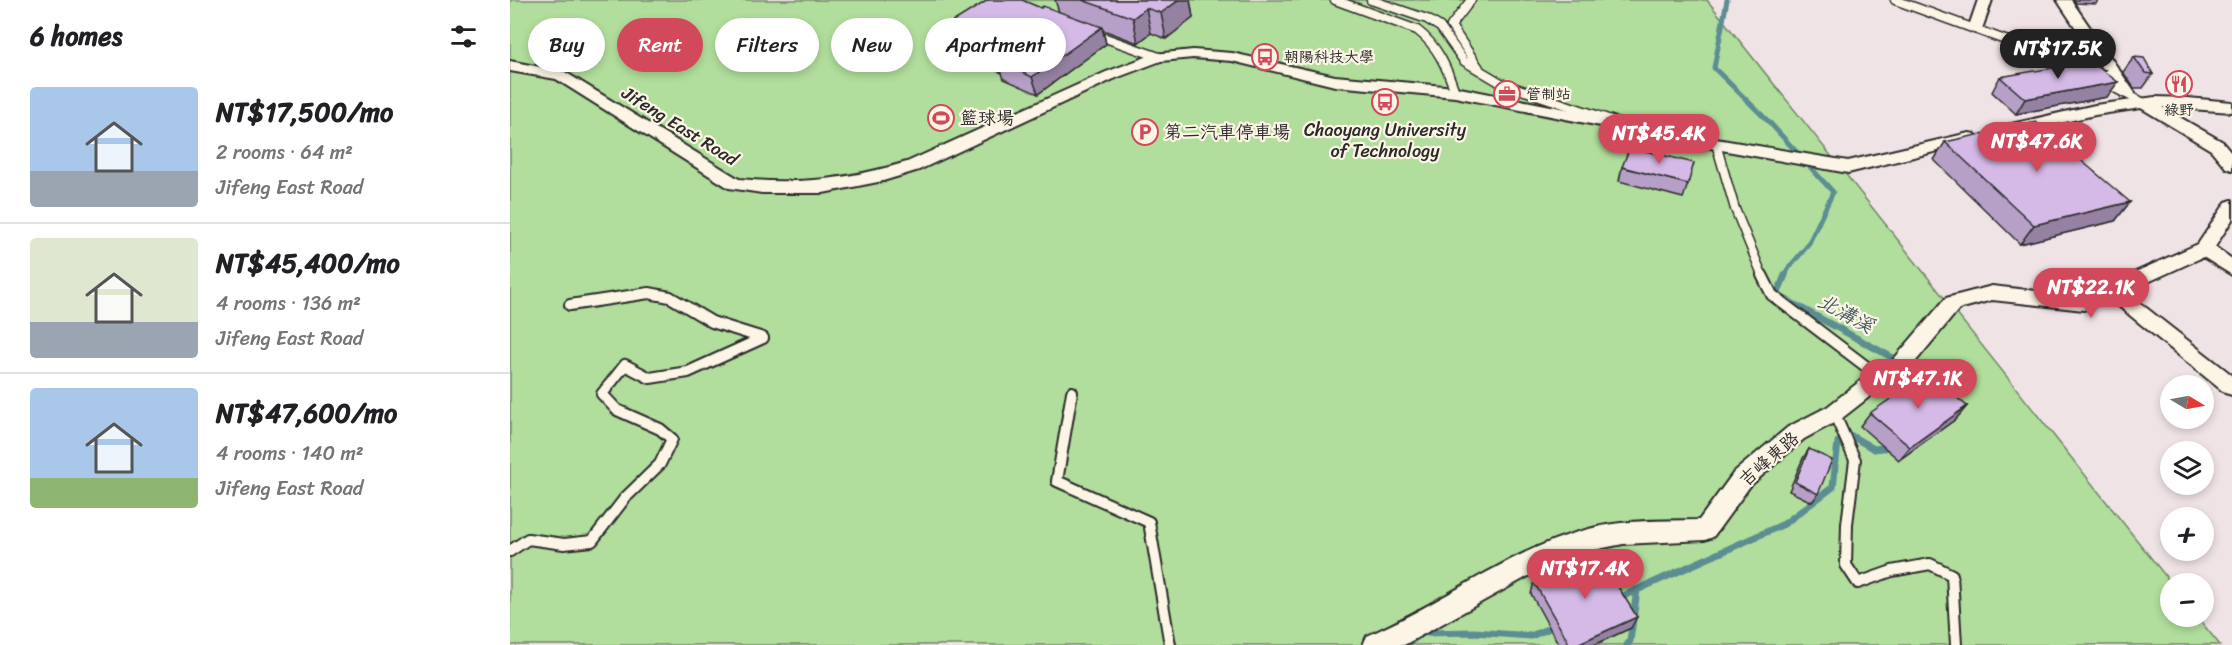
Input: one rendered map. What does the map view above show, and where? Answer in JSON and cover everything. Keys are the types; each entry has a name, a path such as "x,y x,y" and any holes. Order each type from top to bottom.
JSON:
{"street":[{"path":"1975,29 1985,0"},
{"path":"2064,0 2127,93"},
{"name":"Jifeng East Road","path":"510,66 560,75 735,184 762,187 823,187 877,177 913,166 1070,93 1159,57 1193,54 1232,57 1277,65 1335,81 1455,92 1716,144 1848,167 2108,108 2144,103 2193,102 2232,106"},
{"path":"2144,103 2217,146 2232,164"},
{"path":"2232,206 2204,249 2232,268"},
{"name":"吉峰東路","path":"1376,645 1516,571 1578,542 1621,535 1705,530 1742,479 1796,433 1836,420 1880,377 1904,361 1953,303 1992,293 2084,303 2204,249"},
{"path":"2111,290 2232,387"}],"lane":[{"path":"1335,0 1426,35 1448,68 1455,92"},
{"path":"1371,0 1427,19 1440,27 1464,61 1499,82 1631,127"},
{"path":"1471,0 1451,26 1479,68 1499,82"},
{"path":"1895,0 1927,14 1975,29 2087,75"},
{"path":"1082,29 1159,57"},
{"path":"2097,79 2144,103"},
{"path":"1716,144 1735,209 1755,262 1772,294 1880,377"},
{"path":"510,551 528,539 564,544 592,541 625,498 660,464 672,439 660,429 617,410 602,394 625,365 651,378 688,372 763,338 712,322 670,297 649,293 570,305"},
{"path":"1072,392 1057,481 1149,522 1170,645"},
{"path":"1836,420 1856,460 1847,524 1846,565 1858,583 1892,571 1930,564 1952,575 1956,645"}],"green space":[{"path":"510,0 1707,0 2163,573 2160,573 2160,627 2205,627 2220,645 510,645"}],"building":[{"path":"988,0 1022,0 1102,27 1066,53 1066,18 959,18"},
{"path":"1082,0 1179,0 1161,13 1146,8 1133,18"},
{"path":"2134,57 2144,58 2153,74 2145,73"},
{"path":"2086,62 2105,70 2102,70 2118,82 2025,99 2000,77"},
{"path":"1021,72 1039,72 1032,77"},
{"path":"2036,122 2130,202 2034,225 1945,142"},
{"path":"1630,147 1694,163 1688,184 1622,167"},
{"path":"1927,374 1967,406 1910,447 1870,413"},
{"path":"1809,449 1832,460 1818,494 1795,482"},
{"path":"1598,555 1637,617 1575,645 1570,645 1534,582"}],"waterway":[{"name":"北溝溪","path":"1727,0 1714,68 1770,123 1833,192 1808,245 1788,269 1785,277"},
{"name":"北溝溪","path":"1785,275 1777,295 1930,378"},
{"name":"北溝溪","path":"1619,598 1784,524 1833,487 1838,442 1850,435 1874,449 1891,447"},
{"path":"1627,645 1630,641 1637,590"},
{"name":"北溝溪","path":"1405,645 1423,633 1474,632 1531,636 1557,625"}],"place":[{"name":"朝陽科技大學","path":"1265,57"},
{"name":"綠野","path":"2179,84"},
{"name":"管制站","path":"1507,94"},
{"name":"Chaoyang University of Technology","path":"1385,102"},
{"name":"籃球場","path":"941,118"},
{"name":"第二汽車停車場","path":"1145,132"}]}
